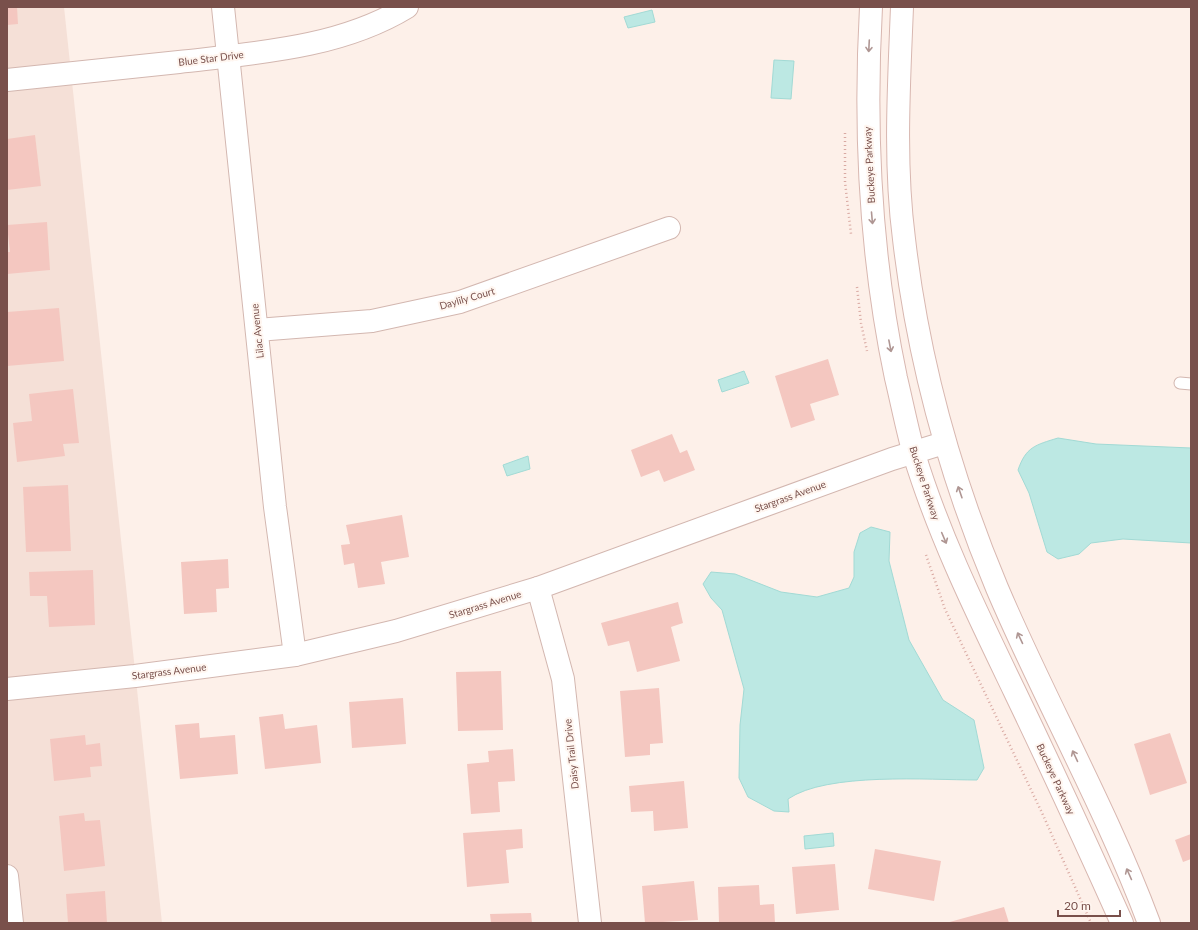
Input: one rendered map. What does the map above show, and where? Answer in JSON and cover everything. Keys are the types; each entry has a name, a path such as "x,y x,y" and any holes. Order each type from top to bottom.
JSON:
{"street":[{"name":"Lilac Avenue","path":"223,7 275,507 295,655"},
{"name":"Blue Star Drive","path":"7,80 228,56 312,44 350,34 387,19 407,7"},
{"name":"Buckeye Parkway","path":"871,7 868,59 868,147 876,261 892,358 914,453 939,526 970,599 1068,804 1122,923"},
{"path":"902,7 898,111 899,168 903,237 916,319 928,378 944,443 969,517 998,589 1093,795 1149,923"},
{"name":"Daylily Court","path":"257,330 372,321 460,302 669,228"},
{"name":"Stargrass Avenue","path":"7,689 135,676 295,655 396,631 538,588 944,443"},
{"name":"Daisy Trail Drive","path":"538,588 563,679 590,923"},
{"path":"7,876 12,923"}],"shaded area":[{"path":"7,7 64,7 162,923 7,923"}],"water":[{"path":"652,10 655,22 628,28 624,17"},
{"path":"774,60 794,61 791,99 771,98"},
{"path":"744,371 749,383 722,392 718,380"},
{"path":"1058,438 1096,444 1191,448 1191,543 1123,539 1091,543 1079,554 1058,559 1047,552 1029,493 1018,470 1024,456 1032,448"},
{"path":"528,456 530,469 507,476 503,465"},
{"path":"871,527 890,532 889,561 909,640 943,700 974,720 984,768 977,780 879,779 827,785 805,790 788,799 789,812 774,811 748,797 739,778 740,725 744,689 722,610 711,598 703,584 711,572 735,574 781,592 817,597 849,588 854,577 854,552 860,533"},
{"path":"833,833 834,846 805,849 804,836"}],"building":[{"path":"7,7 17,7 18,24 7,25"},
{"path":"35,135 41,186 7,190 7,139"},
{"path":"47,222 50,270 7,274 7,252 10,252 7,225"},
{"path":"59,308 64,361 7,366 7,312"},
{"path":"828,359 839,395 810,404 815,420 791,428 775,376"},
{"path":"73,389 79,443 63,444 65,456 17,462 13,423 32,421 29,394"},
{"path":"672,434 680,453 687,450 695,470 664,482 659,470 641,477 631,450"},
{"path":"68,485 71,551 26,552 23,487"},
{"path":"402,515 409,557 381,562 385,584 358,588 354,563 344,565 341,545 350,544 346,525"},
{"path":"228,559 229,588 216,589 217,612 184,614 181,562"},
{"path":"93,570 95,625 49,627 47,596 30,596 29,572"},
{"path":"678,602 683,623 671,627 680,661 637,672 629,641 608,646 601,623"},
{"path":"501,671 503,730 458,731 456,672"},
{"path":"659,688 663,743 650,744 650,755 625,757 620,691"},
{"path":"403,698 406,744 352,748 349,702"},
{"path":"283,714 285,729 317,725 321,763 265,769 259,717"},
{"path":"199,723 200,738 235,735 238,774 180,779 175,725"},
{"path":"1170,733 1187,783 1150,795 1134,744"},
{"path":"85,735 86,745 100,743 102,766 90,767 91,777 54,781 50,739"},
{"path":"513,749 515,781 498,782 500,812 471,814 467,764 489,762 488,751"},
{"path":"684,781 688,828 654,831 653,811 631,812 629,786"},
{"path":"84,813 85,821 100,820 105,866 64,871 59,816"},
{"path":"522,829 523,848 506,850 509,883 467,887 463,833"},
{"path":"1191,834 1191,859 1183,862 1175,840"},
{"path":"875,849 941,861 934,901 868,889"},
{"path":"835,864 839,910 796,914 792,867"},
{"path":"694,881 698,920 645,923 642,886"},
{"path":"759,885 760,905 774,904 775,923 719,923 718,887"},
{"path":"105,891 107,923 68,923 66,894"},
{"path":"1004,907 1009,923 946,923"},
{"path":"531,913 532,923 491,923 490,914"}]}
